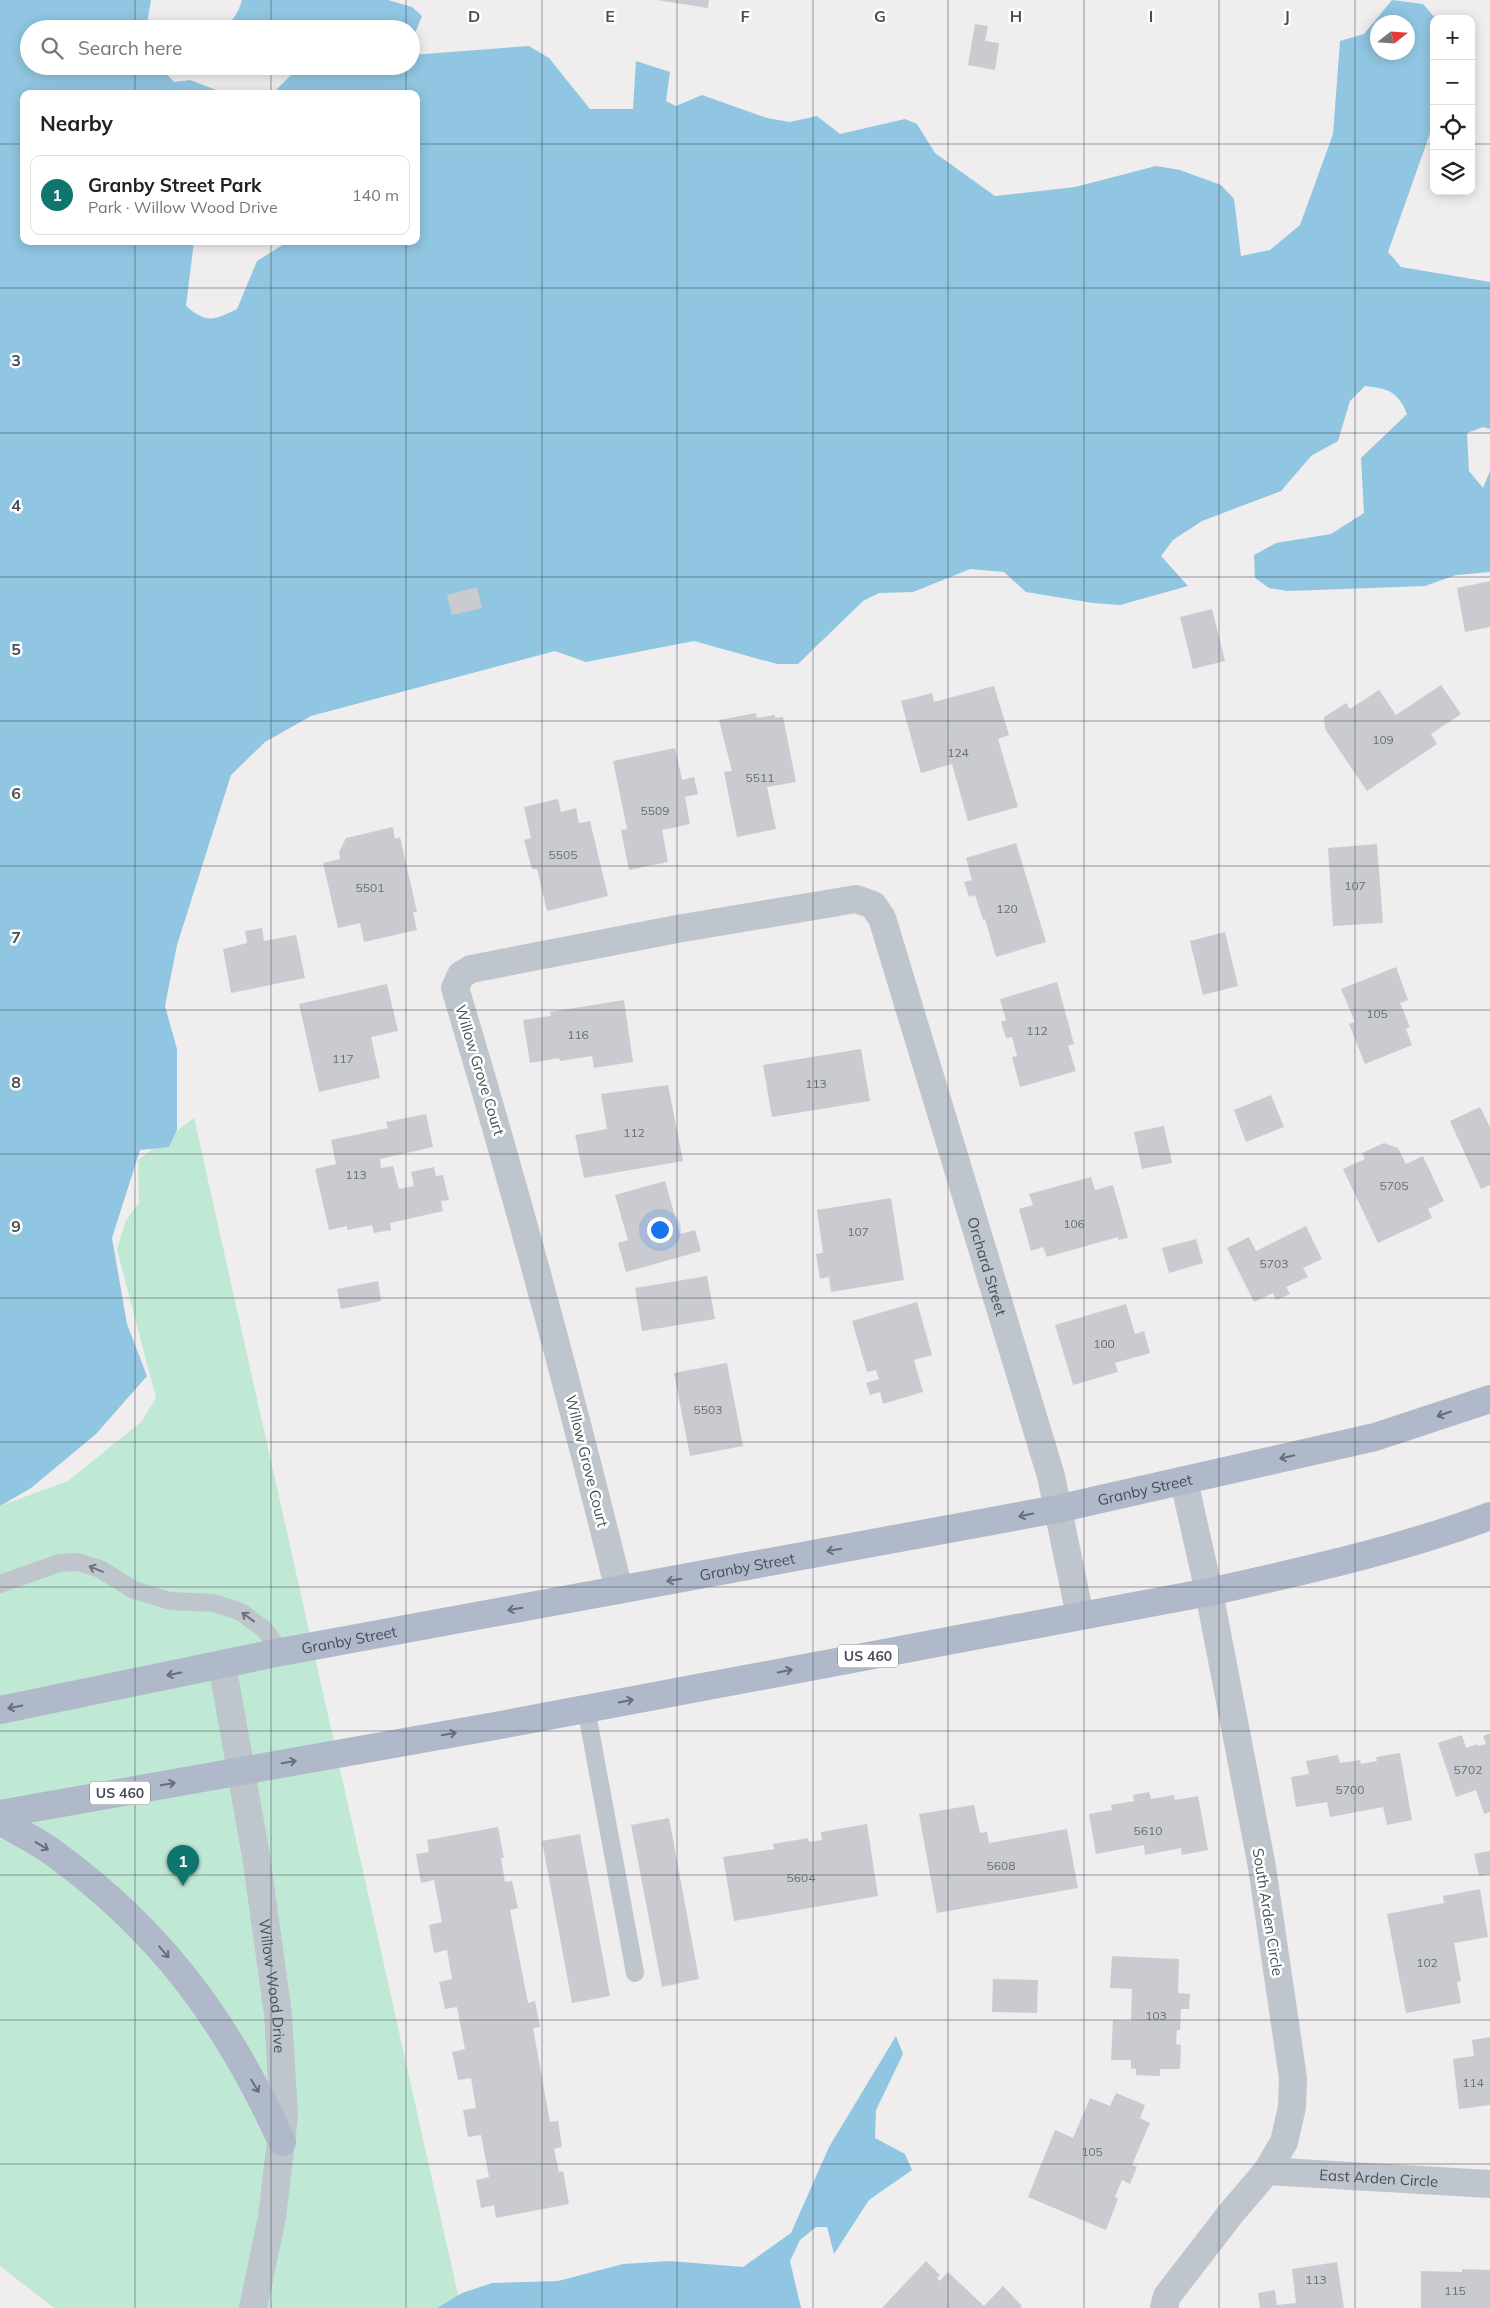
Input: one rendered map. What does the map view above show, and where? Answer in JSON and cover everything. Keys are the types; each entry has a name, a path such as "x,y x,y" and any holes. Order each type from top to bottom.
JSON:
{"main road":[{"name":"Granby Street","path":"0,1710 281,1652 1057,1509 1375,1437 1490,1399"},
{"name":"US 460","path":"0,1814 586,1708 1209,1592 1326,1567 1453,1530 1490,1516"},
{"path":"0,1821 54,1853 112,1898 163,1950 210,2009 261,2096 282,2142"}],"street":[{"name":"Willow Grove Court","path":"619,1590 571,1396 504,1149 456,988 458,982 461,975 471,969 677,929 856,899 873,905 882,918"},
{"name":"Orchard Street","path":"882,918 1051,1476 1080,1616"},
{"name":"South Arden Circle","path":"1164,2308 1167,2296 1232,2212 1268,2171 1284,2142 1292,2107 1293,2078 1262,1867 1209,1592 1184,1481"},
{"name":"Willow Wood Drive","path":"222,1664 256,1856 278,2014 284,2116 272,2217 252,2308"},
{"name":"East Arden Circle","path":"1268,2171 1490,2184"}],"lane":[{"path":"0,1584 58,1563 78,1562 100,1570 134,1590 170,1601 214,1603 241,1612 264,1629 281,1652"},
{"path":"586,1708 635,1973"}],"green space":[{"path":"194,1118 461,2308 54,2308 0,2266 0,1506 68,1481 141,1422 156,1398 117,1249 126,1220 139,1203 138,1160"}],"water":[{"path":"0,0 151,0 148,20 20,20 20,75 167,75 174,82 190,80 216,90 20,90 20,245 194,245 186,306 205,318 216,318 237,309 257,261 283,245 420,245 420,90 276,90 291,75 420,75 420,54 529,46 549,58 590,109 633,109 636,61 670,72 666,101 676,106 702,95 767,118 790,122 817,116 840,134 905,119 917,124 935,153 995,196 1075,187 1156,166 1180,170 1221,185 1234,199 1241,256 1270,250 1300,225 1333,134 1340,41 1364,34 1370,27 1370,60 1415,60 1415,15 1380,15 1392,0 1423,4 1433,15 1430,15 1430,133 1388,252 1401,267 1490,282 1490,429 1483,427 1467,433 1469,471 1483,488 1490,471 1490,572 1456,575 1425,586 1288,591 1269,588 1255,578 1254,555 1276,543 1331,534 1364,513 1361,458 1407,414 1400,401 1391,392 1365,386 1350,401 1338,441 1311,456 1281,491 1202,521 1173,540 1161,556 1188,586 1120,605 1093,603 1026,592 1004,572 970,569 913,592 879,593 863,601 798,664 777,664 694,641 586,662 555,651 311,716 265,742 231,775 177,945 165,1006 177,1049 177,1130 169,1147 140,1150 112,1238 127,1324 147,1376 96,1434 31,1488 0,1506"},
{"path":"242,0 388,0 412,7 422,16 420,21 232,20 239,10"},
{"path":"896,2036 903,2054 876,2110 875,2138 905,2154 912,2170 869,2200 834,2254 827,2227 816,2227 800,2240 790,2261 801,2308 437,2308 462,2293 492,2283 558,2281 623,2264 670,2261 743,2267 791,2233 829,2147"}],"building":[{"path":"657,0 709,0 708,8"},
{"path":"975,24 988,26 985,41 999,43 995,70 968,65"},
{"path":"1490,581 1490,627 1465,632 1457,588"},
{"path":"477,587 482,608 452,615 447,595"},
{"path":"1212,609 1225,661 1193,669 1180,617"},
{"path":"1441,685 1461,714 1431,734 1437,744 1367,791 1325,729 1324,717 1346,703 1350,709 1379,690 1396,715"},
{"path":"994,686 1009,735 998,739 1018,807 968,821 952,764 921,773 901,701 932,693 934,702"},
{"path":"756,713 757,718 775,715 775,718 783,717 796,782 767,787 776,829 737,837 724,772 732,771 719,720"},
{"path":"675,748 682,780 694,777 698,794 685,797 690,824 662,830 668,862 629,870 621,830 627,829 613,761"},
{"path":"558,799 561,812 576,808 579,823 590,821 608,896 547,911 537,869 532,869 524,840 531,838 524,807"},
{"path":"393,827 395,839 400,837 417,912 413,912 417,930 364,942 360,923 338,928 323,863 340,859 339,852 346,838"},
{"path":"1016,843 1046,942 996,957 985,919 983,920 975,895 969,897 964,882 972,880 966,858"},
{"path":"1377,844 1383,923 1333,926 1328,848"},
{"path":"262,928 264,941 296,935 305,978 231,993 223,949 247,943 245,931"},
{"path":"1225,932 1238,986 1203,995 1190,941"},
{"path":"1396,967 1408,1000 1400,1003 1410,1027 1406,1029 1412,1045 1365,1064 1349,1024 1355,1022 1341,989"},
{"path":"1057,982 1074,1044 1068,1046 1076,1071 1020,1087 1012,1057 1017,1056 1012,1037 1006,1038 1001,1022 1006,1020 1000,999"},
{"path":"387,984 398,1031 371,1037 380,1078 319,1092 299,1004"},
{"path":"624,1000 633,1062 594,1068 592,1056 560,1061 559,1058 530,1063 523,1020 551,1016 550,1012"},
{"path":"861,1049 870,1101 772,1117 763,1065"},
{"path":"668,1085 683,1161 584,1178 575,1135 607,1129 601,1094"},
{"path":"1271,1095 1284,1127 1246,1142 1234,1110"},
{"path":"1480,1107 1490,1127 1490,1185 1481,1189 1450,1121"},
{"path":"426,1114 433,1147 380,1159 381,1168 393,1166 399,1189 414,1186 411,1172 434,1167 436,1176 443,1175 449,1200 441,1201 443,1211 390,1223 391,1230 374,1233 372,1225 347,1230 347,1226 329,1230 315,1169 336,1164 331,1140 388,1128 386,1122"},
{"path":"1164,1126 1172,1163 1142,1169 1134,1132"},
{"path":"1384,1143 1398,1148 1406,1164 1423,1156 1444,1201 1428,1209 1432,1218 1378,1243 1343,1169 1365,1159 1362,1153"},
{"path":"1091,1177 1095,1190 1113,1185 1128,1238 1118,1240 1118,1237 1047,1257 1043,1247 1031,1251 1019,1209 1033,1205 1029,1194"},
{"path":"665,1181 680,1234 695,1230 701,1251 626,1272 618,1243 628,1240 615,1195"},
{"path":"891,1198 904,1280 831,1292 829,1277 820,1279 816,1254 823,1253 817,1210"},
{"path":"1306,1226 1322,1259 1303,1268 1308,1277 1286,1287 1290,1294 1276,1300 1273,1293 1254,1302 1227,1248 1249,1237 1256,1251"},
{"path":"1196,1239 1203,1263 1169,1273 1162,1248"},
{"path":"707,1276 715,1319 642,1331 635,1288"},
{"path":"378,1281 381,1301 341,1309 337,1289"},
{"path":"917,1302 932,1355 914,1360 923,1392 883,1404 880,1392 870,1395 866,1383 879,1379 876,1370 867,1372 852,1321"},
{"path":"1126,1304 1135,1334 1144,1331 1150,1353 1115,1363 1118,1372 1073,1385 1055,1325"},
{"path":"727,1363 743,1446 690,1456 674,1373"},
{"path":"1490,1733 1490,1812 1484,1814 1476,1790 1456,1797 1438,1743 1462,1735 1466,1748 1477,1744 1478,1746 1486,1744 1483,1736"},
{"path":"1400,1753 1412,1820 1387,1825 1383,1807 1330,1817 1327,1802 1296,1807 1291,1777 1309,1774 1306,1761 1338,1755 1340,1763 1360,1760 1361,1764 1377,1761 1376,1757"},
{"path":"1149,1792 1151,1799 1174,1795 1175,1800 1198,1796 1208,1850 1182,1855 1181,1848 1145,1855 1144,1845 1096,1854 1089,1814 1112,1810 1111,1805 1134,1801 1133,1795"},
{"path":"974,1805 980,1833 987,1832 989,1843 1067,1829 1078,1888 937,1913 919,1814"},
{"path":"669,1818 699,1979 662,1987 631,1825"},
{"path":"867,1824 878,1896 734,1921 723,1857 774,1849 773,1844 808,1838 809,1842 822,1840 821,1832"},
{"path":"498,1827 504,1858 501,1858 505,1882 512,1881 518,1908 510,1910 528,2003 535,2001 540,2027 533,2028 550,2122 558,2121 562,2147 554,2149 559,2172 563,2171 569,2204 496,2218 494,2205 481,2208 476,2180 489,2177 481,2135 468,2137 463,2110 476,2108 471,2078 458,2080 452,2052 465,2049 457,2007 445,2009 439,1982 452,1979 447,1950 434,1953 429,1925 442,1922 434,1880 421,1883 416,1854 429,1852 427,1840"},
{"path":"580,1834 610,1996 572,2003 542,1841"},
{"path":"1490,1851 1490,1874 1479,1876 1474,1854"},
{"path":"1480,1889 1488,1937 1454,1943 1461,1981 1457,1982 1461,2003 1406,2013 1387,1914 1444,1903 1443,1896"},
{"path":"1112,1956 1179,1959 1178,1993 1190,1994 1189,2009 1181,2009 1180,2030 1177,2030 1176,2044 1181,2045 1180,2069 1160,2069 1160,2076 1136,2075 1136,2069 1131,2068 1131,2060 1111,2060 1113,2020 1131,2021 1132,1989 1110,1988"},
{"path":"993,1979 1038,1980 1037,2013 992,2012"},
{"path":"1490,2037 1490,2105 1459,2109 1453,2059 1474,2056 1472,2040"},
{"path":"1116,2093 1145,2105 1140,2118 1150,2123 1132,2165 1137,2167 1130,2184 1122,2180 1115,2197 1118,2199 1106,2230 1028,2197 1055,2130 1073,2138 1090,2098 1110,2106"},
{"path":"926,2261 940,2275 937,2278 940,2281 948,2272 984,2306 1003,2286 1022,2306 1020,2308 882,2308"},
{"path":"1337,2262 1344,2308 1260,2308 1258,2293 1275,2290 1277,2305 1296,2303 1292,2269"},
{"path":"1462,2269 1490,2270 1490,2308 1421,2308 1421,2271 1462,2272"}],"place":[{"name":"Granby Street Park","path":"183,1886"}]}
